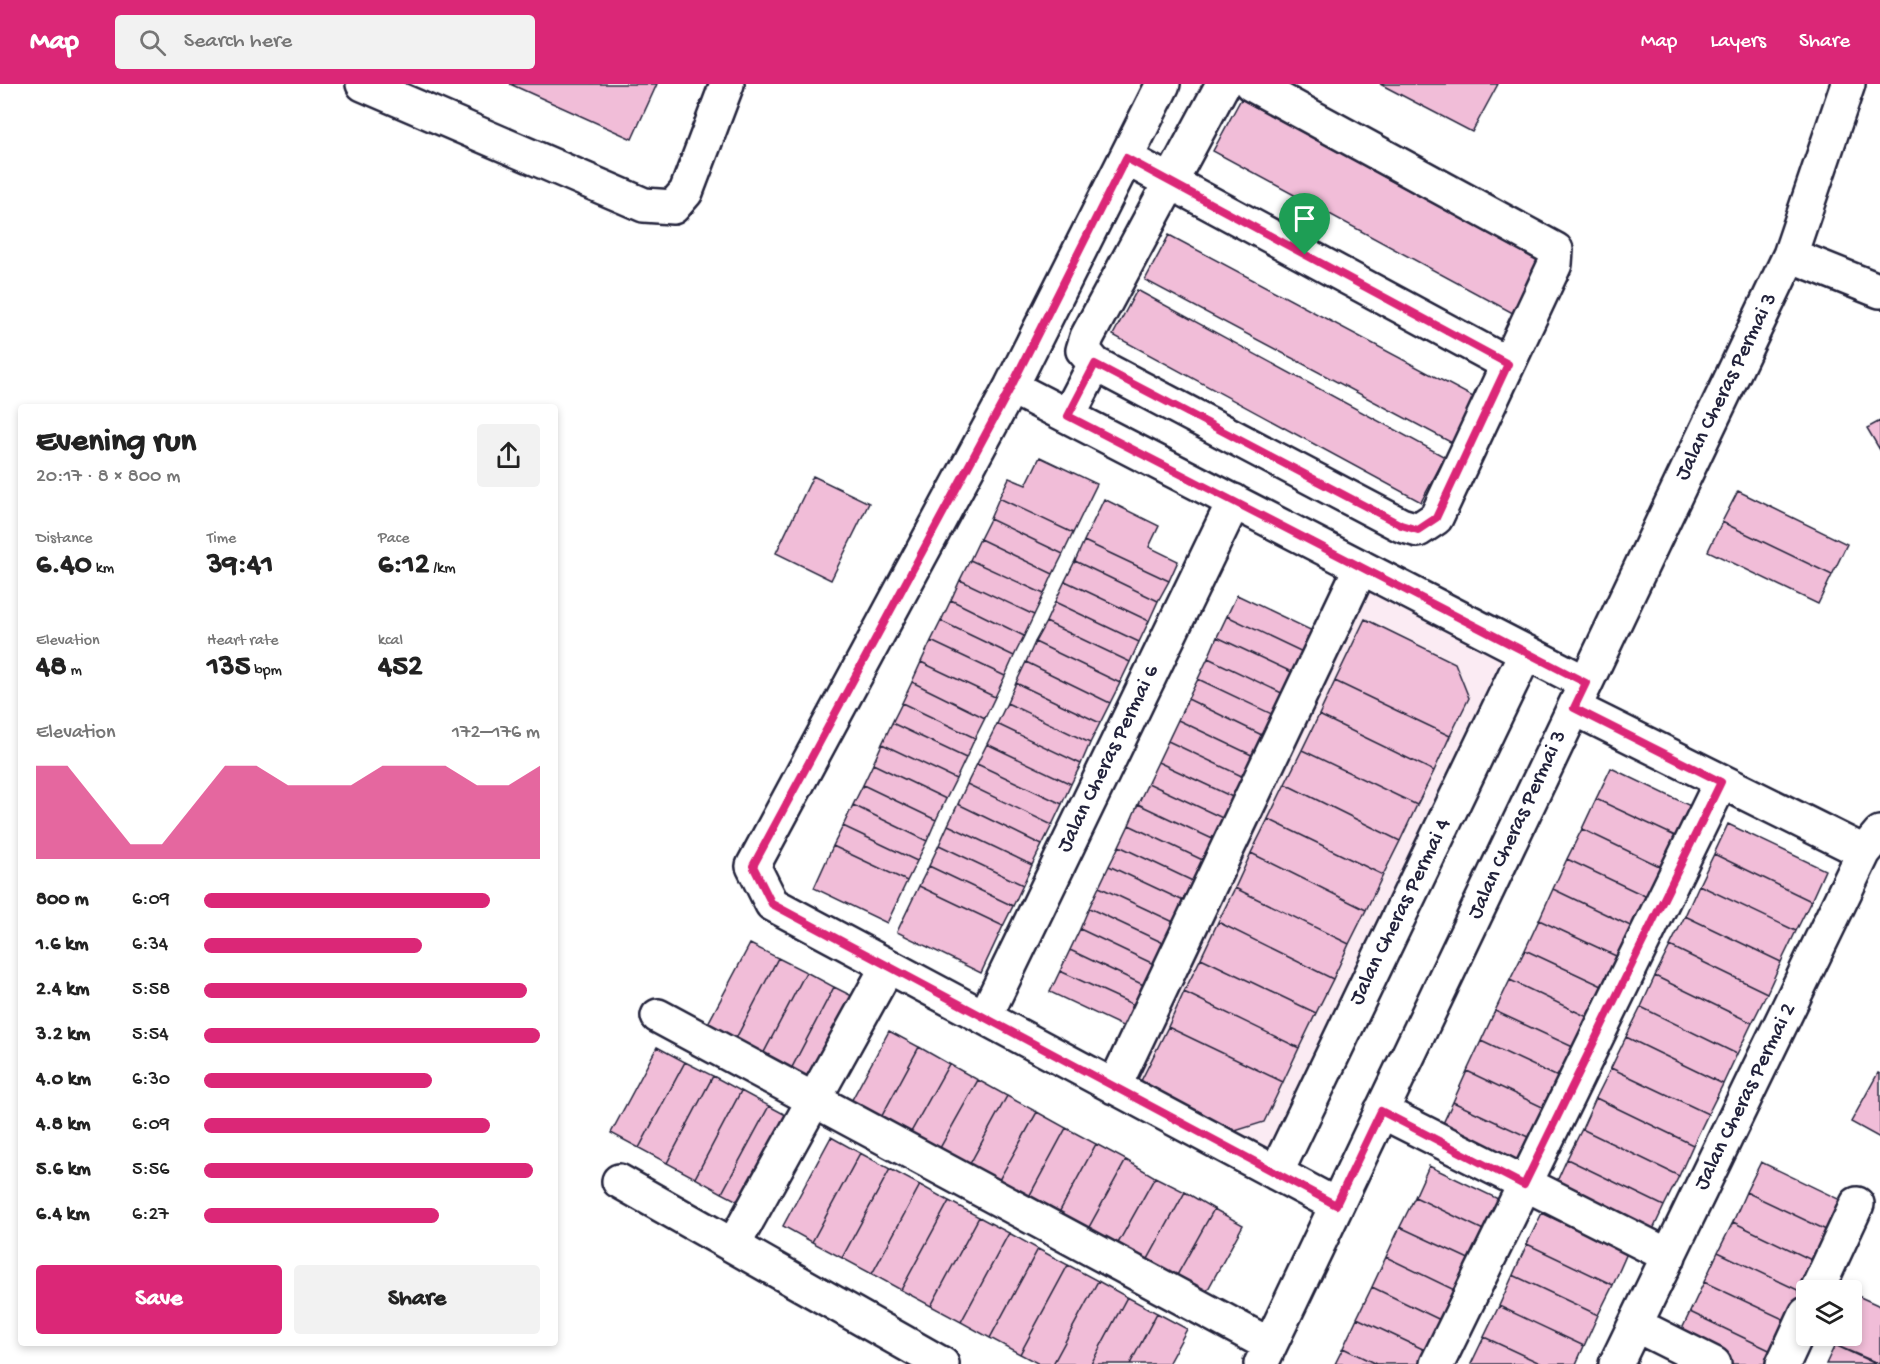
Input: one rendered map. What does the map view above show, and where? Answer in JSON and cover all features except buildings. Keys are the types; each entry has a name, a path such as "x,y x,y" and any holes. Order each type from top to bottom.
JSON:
{"street":[{"path":"363,84 644,206 673,207 686,192 726,84"},
{"path":"1163,84 1011,387 753,866 772,904 1336,1205"},
{"path":"1223,84 1087,337 1083,350 1095,364 1401,525 1418,530 1436,518 1555,264 1556,250 1251,84"},
{"name":"Jalan Cheras Permai 3","path":"1265,1355 1790,255 1848,84"},
{"path":"1126,158 1508,364"},
{"path":"1790,255 1880,291"},
{"path":"1068,416 1095,364"},
{"path":"1011,387 1526,652 1580,696 1721,782 1872,842"},
{"name":"Jalan Cheras Permai 6","path":"985,1017 1234,501"},
{"path":"1114,1087 1361,567"},
{"name":"Jalan Cheras Permai 4","path":"1276,1173 1526,652"},
{"path":"1437,1364 1721,782"},
{"name":"Jalan Cheras Permai 2","path":"1616,1364 1872,842"},
{"path":"734,1244 888,966"},
{"path":"658,1016 813,1100 1265,1355"},
{"path":"1381,1111 1669,1257"},
{"path":"619,1181 734,1244 901,1355 942,1364"},
{"path":"1822,1280 1857,1204"},
{"path":"1636,1324 1714,1364"},
{"path":"1783,1364 1796,1336"}],"shaded area":[{"path":"1362,584 1508,659 1269,1156 1129,1080"}],"route":[{"path":"1126,158 1305,255 1508,364 1436,518 1418,530 1401,525 1095,364 1068,416 1586,683 1574,708 1721,782 1524,1185 1381,1111 1336,1205 772,904 753,866 1011,387 1126,158"}]}
